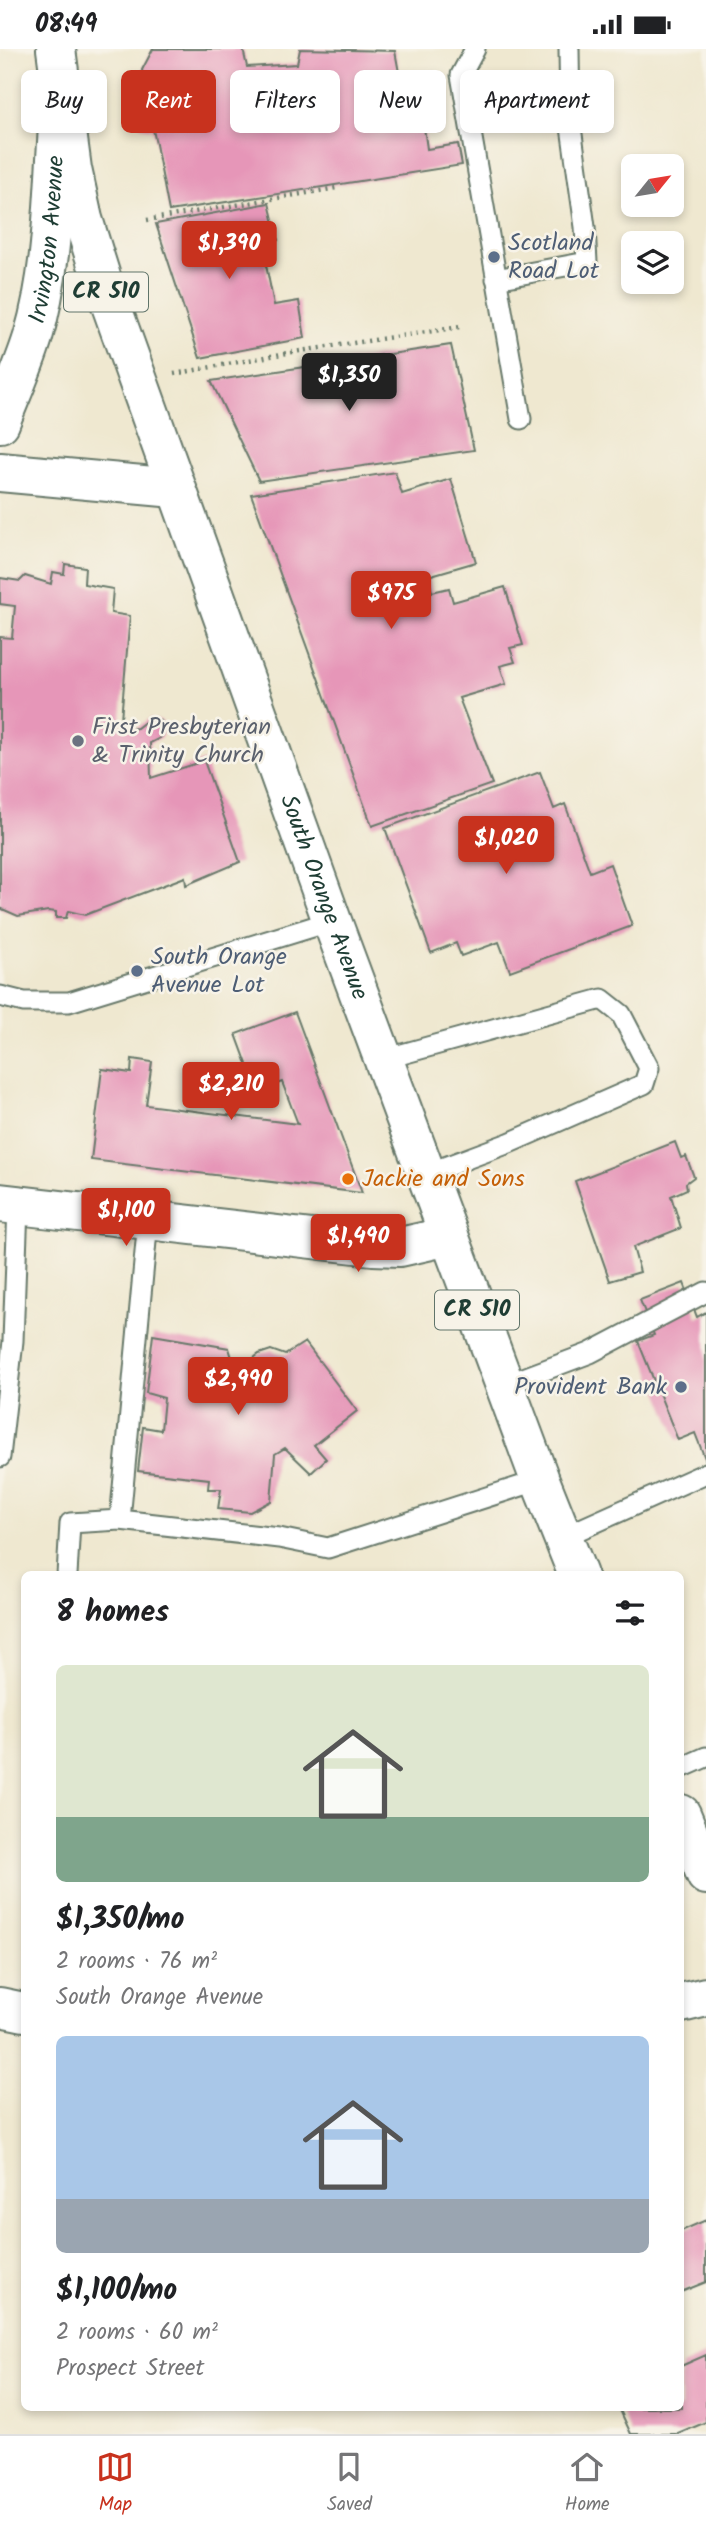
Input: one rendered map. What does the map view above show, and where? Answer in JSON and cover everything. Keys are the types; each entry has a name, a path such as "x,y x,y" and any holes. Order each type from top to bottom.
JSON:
{"main road":[{"name":"South Orange Avenue","path":"56,49 59,70"},
{"name":"Irvington Avenue","path":"0,423 33,337 41,301 48,262 58,133"},
{"name":"South Orange Avenue","path":"67,133 83,219 175,488 332,921 576,1571"},
{"path":"0,472 175,488"},
{"path":"9,1205 259,1234 400,1247 449,1236"},
{"path":"684,1821 706,1875"},
{"path":"684,2002 706,1997"},
{"path":"0,2007 21,2011"}],"lane":[{"path":"475,49 461,75 521,419"},
{"path":"496,279 587,262 570,120 569,49"},
{"path":"0,996 24,1002 69,1002 332,921"},
{"path":"384,1059 602,999 621,1014 649,1068 644,1084 509,1143 426,1174"},
{"path":"0,1457 13,1341 8,1259 9,1205"},
{"path":"120,1520 148,1220"},
{"path":"505,1385 590,1353 706,1292"},
{"path":"563,1537 706,1473"},
{"path":"67,1571 70,1523 120,1520 279,1538 328,1548 540,1480"},
{"path":"684,1767 706,1757"}],"path":[{"path":"147,220 337,188"},
{"path":"170,375 287,353 460,327"}],"building":[{"path":"153,49 243,49 247,67 297,64 300,49 395,51 399,70 354,70 354,133 425,133 427,149 458,144 462,165 169,211 154,133 216,133 216,70 142,70"},
{"path":"269,203 278,240 262,245 274,305 299,301 305,338 200,358 156,224"},
{"path":"451,345 474,450 259,481 211,381"},
{"path":"395,472 402,494 451,479 476,562 428,576 432,592 449,588 453,602 505,587 523,645 510,648 515,662 500,666 506,684 459,698 492,784 372,826 251,494"},
{"name":"First Presbyterian & Trinity Church","path":"65,564 85,567 84,584 113,589 111,613 130,616 120,730 137,728 150,718 161,721 165,727 160,738 150,743 151,778 204,761 240,862 186,885 185,877 85,915 68,911 66,918 56,918 56,912 48,911 18,916 0,908 0,637 12,638 15,606 0,604 0,578 20,581 25,576 51,584 53,572 64,574"},
{"path":"540,772 554,809 565,804 590,872 610,864 632,926 510,971 499,942 461,956 456,943 431,953 385,828"},
{"path":"295,1012 362,1193 91,1160 102,1069 131,1073 132,1059 152,1062 146,1105 298,1124 282,1082 257,1091 236,1034"},
{"path":"675,1142 681,1158 686,1156 694,1177 686,1183 687,1189 671,1196 681,1228 633,1247 640,1272 610,1281 575,1181"},
{"name":"Provident Bank","path":"684,1283 697,1317 706,1312 706,1461 695,1433 678,1440 638,1341 654,1335 640,1300"},
{"path":"153,1335 229,1348 239,1370 259,1354 271,1350 285,1355 305,1342 357,1411 314,1445 326,1459 311,1473 285,1448 275,1454 271,1501 250,1512 218,1509 221,1489 208,1489 209,1479 138,1471 143,1427 161,1430 164,1398 146,1393"},
{"path":"706,2220 706,2282 684,2291 684,2230"},
{"path":"706,2355 706,2422 678,2434 631,2434 620,2411 684,2411 684,2365"}],"place":[{"name":"Scotland Road Lot","path":"494,257"},
{"name":"First Presbyterian & Trinity Church","path":"78,741"},
{"name":"South Orange Avenue Lot","path":"137,971"},
{"name":"Jackie and Sons","path":"348,1179"},
{"name":"Provident Bank","path":"681,1387"}]}
